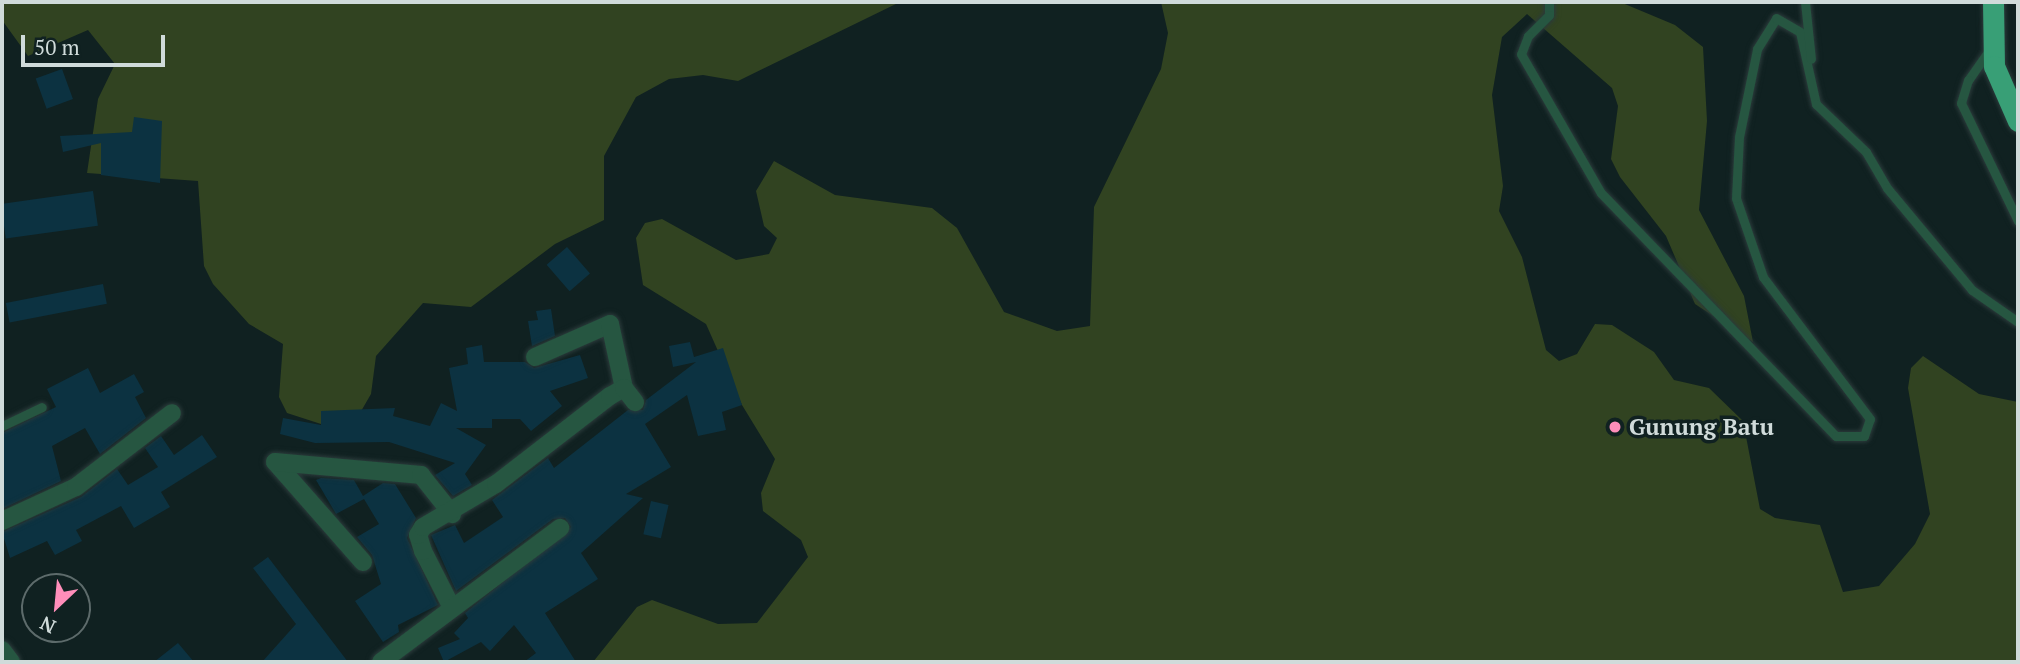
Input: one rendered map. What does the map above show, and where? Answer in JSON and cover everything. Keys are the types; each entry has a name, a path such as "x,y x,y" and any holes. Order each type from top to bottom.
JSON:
{"highway":[{"path":"1993,2 2001,92 2018,121"}],"street":[{"path":"450,606 418,535 629,395 610,324 535,357"},
{"path":"2,522 76,487 172,413"},
{"path":"363,562 275,462 421,475 452,514"},
{"path":"383,662 450,606 488,586 560,528"},
{"path":"2,650 11,662"}],"lane":[{"path":"1549,2 1549,15 1528,36 1521,54 1601,193 1817,419 1850,441 1864,436 1870,419 1862,401 1824,363 1763,277 1736,198 1740,137 1757,49 1776,18 1800,32 1816,104 1866,152 1887,187 1972,290 2018,321"},
{"path":"1805,2 1816,104"},
{"path":"1996,41 1968,79 1961,103 2018,221"},
{"path":"2,426 42,407"}],"green space":[{"path":"2,2 900,2 738,81 703,75 669,79 636,97 604,156 604,220 555,244 471,307 423,303 376,356 371,394 360,413 321,424 287,413 279,397 283,344 249,324 213,284 204,266 198,181 87,173 98,99 115,64 88,30 28,56 2,20"},
{"path":"1161,2 1620,2 1675,25 1703,47 1707,121 1699,210 1744,296 1753,342 1695,304 1666,236 1620,177 1611,159 1618,106 1612,88 1527,14 1502,37 1492,95 1503,186 1499,211 1522,257 1546,350 1559,361 1577,354 1595,324 1612,325 1654,352 1674,380 1709,388 1743,421 1760,509 1775,518 1820,525 1843,592 1879,586 1915,544 1930,514 1908,388 1911,368 1923,356 1979,394 2018,402 2018,662 593,662 637,607 652,600 718,624 757,623 808,557 801,540 763,511 761,493 775,459 742,405 706,324 643,285 636,238 645,223 662,219 736,260 769,254 777,238 764,226 756,191 774,161 835,195 932,208 957,228 1004,312 1057,331 1090,326 1094,207 1161,69 1168,33"}],"building":[{"path":"62,69 73,99 47,109 36,79"},
{"path":"134,117 162,121 160,183 101,175 101,143 63,152 60,136 132,132"},
{"path":"93,191 98,226 6,239 2,204"},
{"path":"567,247 590,273 570,291 547,265"},
{"path":"103,284 107,304 10,323 6,303"},
{"path":"551,309 555,336 532,346 528,321 538,320 536,311"},
{"path":"690,342 694,357 723,348 742,405 722,412 726,430 698,436 687,395 645,424 671,467 626,494 643,498 581,553 598,579 545,613 576,662 524,662 536,653 514,625 490,651 481,642 444,662 438,648 460,639 454,633 468,618 465,613 571,527 565,518 553,519 456,591 431,535 455,525 464,543 503,517 492,500 548,458 554,468 628,410 643,410 646,400 696,362 673,367 669,346"},
{"path":"482,345 484,362 525,362 534,368 580,355 588,378 550,391 562,406 531,431 520,419 492,419 492,428 456,428 486,445 465,474 472,485 453,496 435,475 455,463 389,442 315,443 280,434 283,418 321,425 321,411 395,408 393,416 430,426 441,403 457,411 449,368 468,364 466,348"},
{"path":"88,368 100,393 134,374 144,392 135,397 146,418 100,454 85,428 52,446 61,481 2,509 2,433 56,407 47,389"},
{"path":"202,435 217,457 161,492 170,507 134,528 121,506 76,530 82,541 55,555 47,541 10,558 2,532 81,497 117,469 128,485 158,467 145,448 161,436 174,455"},
{"path":"316,480 354,480 363,496 383,483 395,484 416,518 407,538 438,605 398,625 399,632 383,642 355,601 381,584 372,555 357,537 379,524 364,499 336,514"},
{"path":"651,501 669,505 661,538 643,534"},
{"path":"268,557 348,662 262,662 296,624 253,568"},
{"path":"178,643 194,662 154,662"}],"place":[{"name":"Gunung Batu","path":"1615,427"}]}
